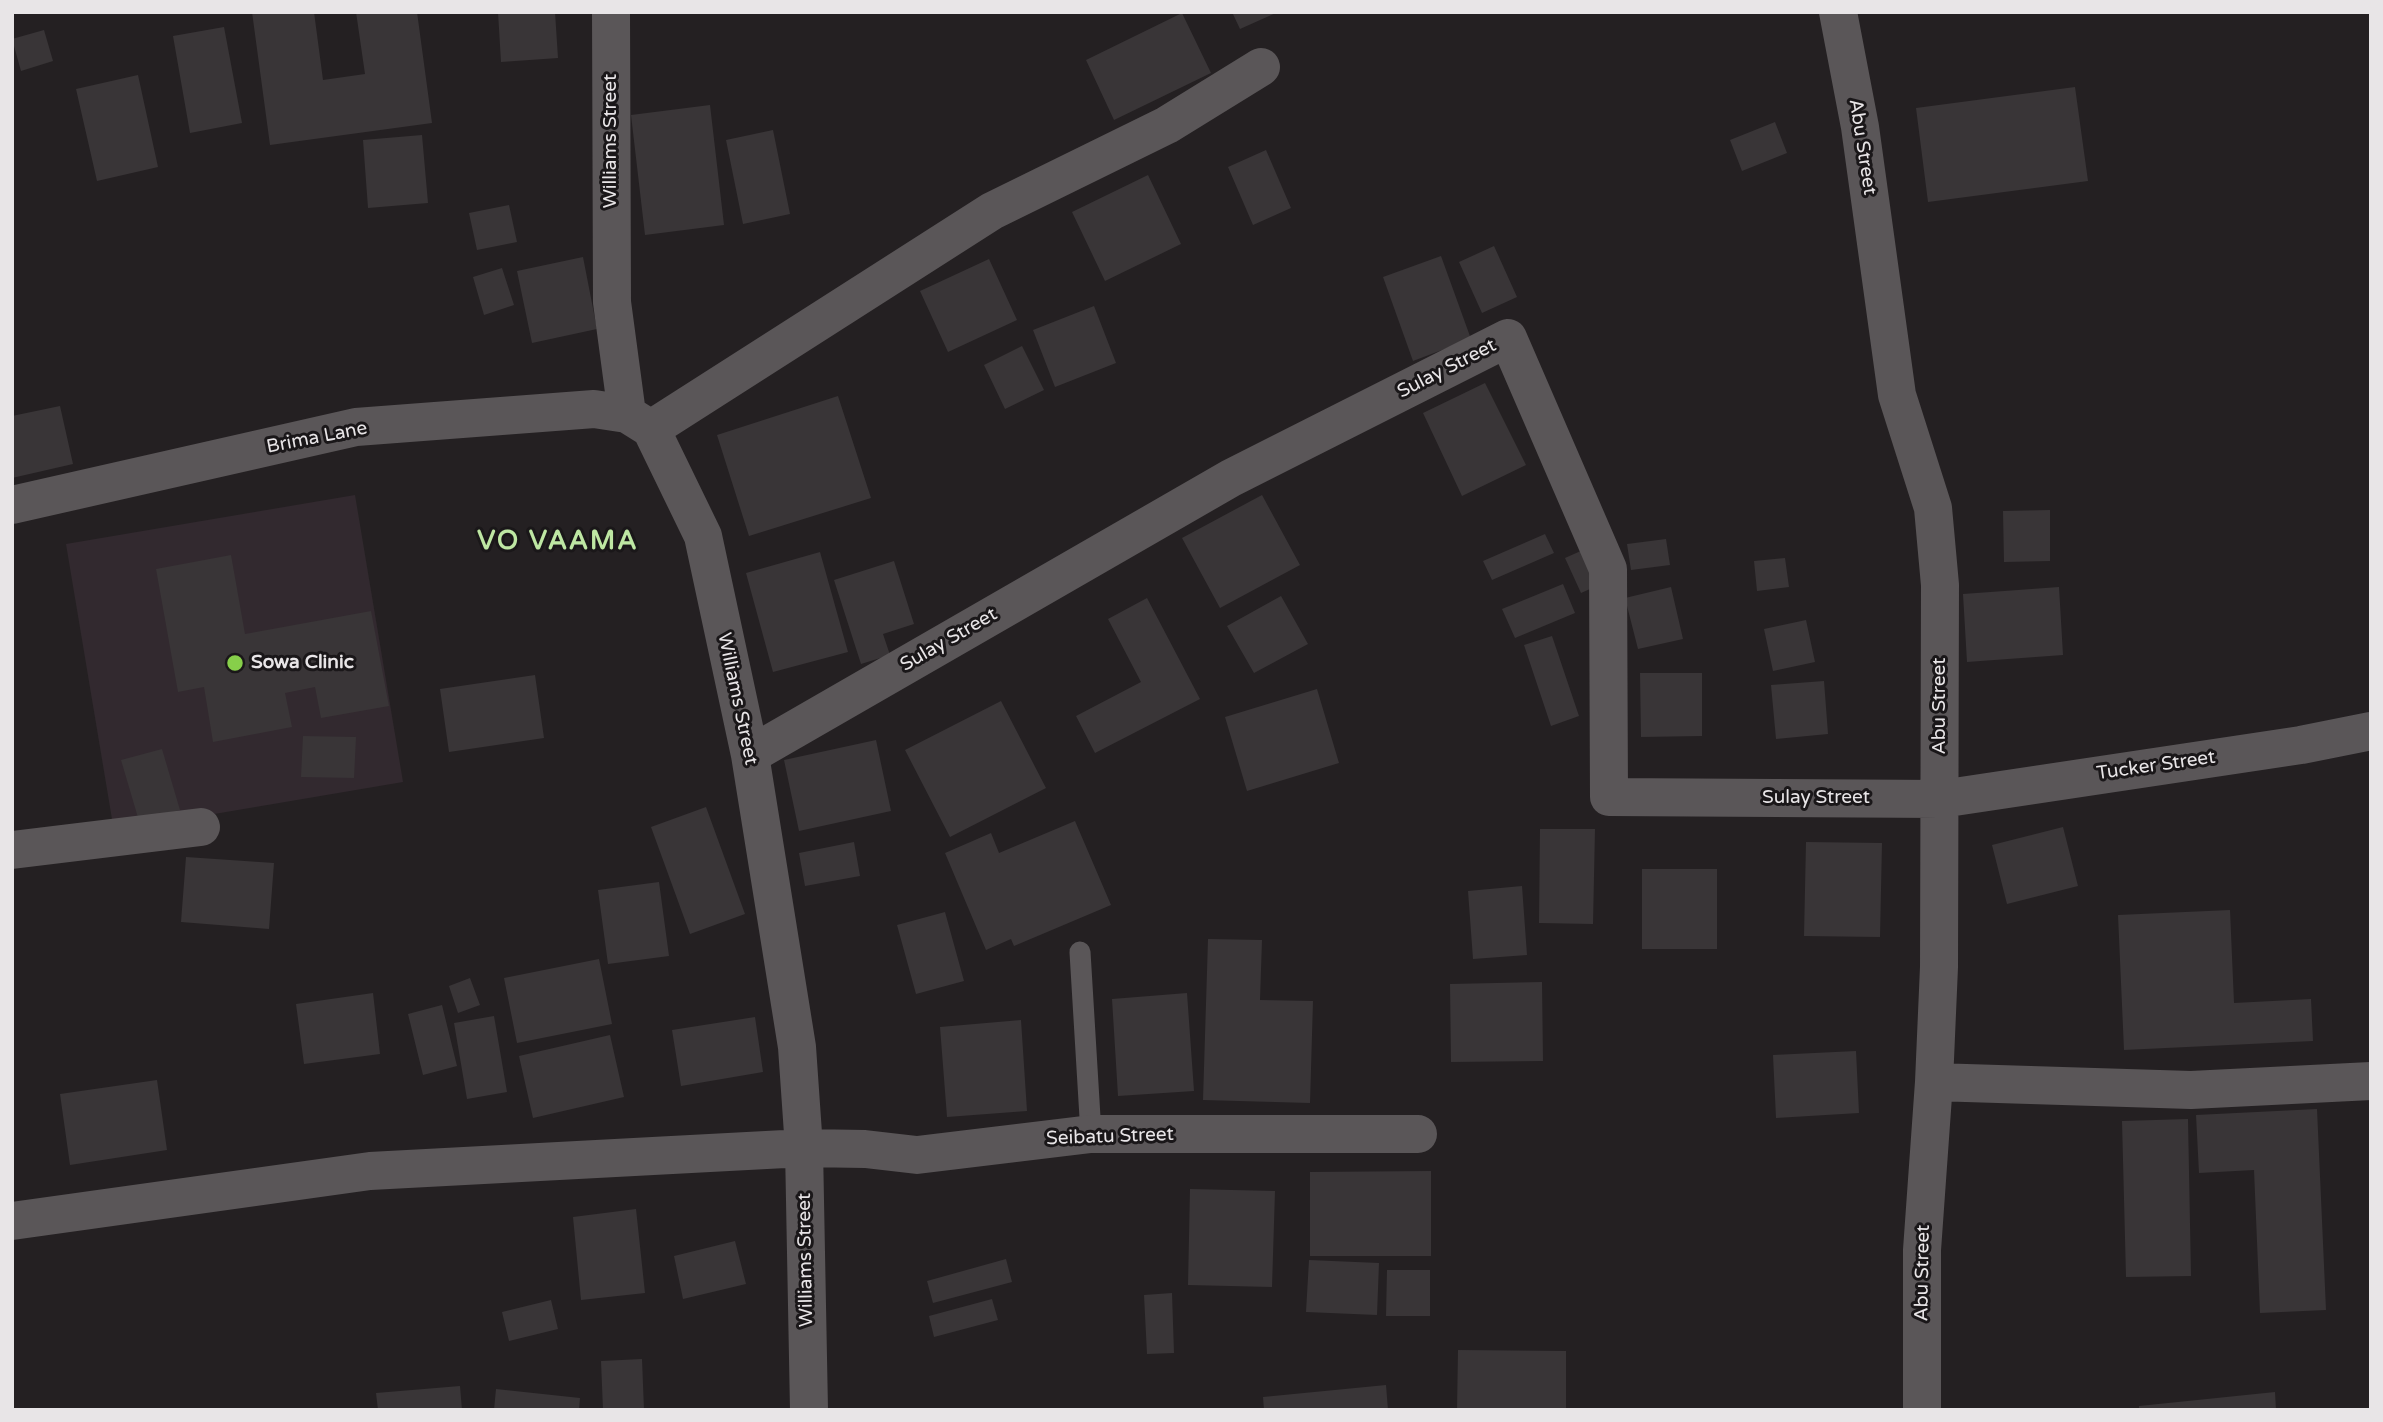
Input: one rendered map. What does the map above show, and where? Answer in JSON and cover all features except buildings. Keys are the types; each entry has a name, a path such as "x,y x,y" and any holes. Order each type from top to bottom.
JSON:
{"street":[{"name":"Williams Street","path":"611,12 612,302 639,422 703,536 750,755 797,1047 804,1148 809,1410"},
{"name":"Abu Street","path":"1838,12 1860,127 1897,395 1933,508 1940,584 1940,967 1922,1250 1922,1410"},
{"path":"639,422 992,211 1167,125 1261,66"},
{"name":"Sulay Street","path":"750,755 1231,478 1508,338 1608,569 1609,797 1941,799"},
{"name":"Brima Lane","path":"12,505 356,427 594,410 639,422"},
{"name":"Tucker Street","path":"1941,799 2301,745 2371,730"},
{"path":"12,850 201,827"},
{"path":"1934,1082 2191,1090 2371,1081"},
{"name":"Seibatu Street","path":"12,1222 370,1171 804,1148 865,1149 917,1155 1091,1134 1418,1135"}],"lane":[{"path":"1080,952 1091,1134"}],"shaded area":[{"name":"Sowa Clinic","path":"355,495 403,782 114,831 66,544"}],"place":[{"name":"Sowa Clinic","path":"235,663"}],"district":[{"name":"VO VAAMA","path":"558,542"}]}
